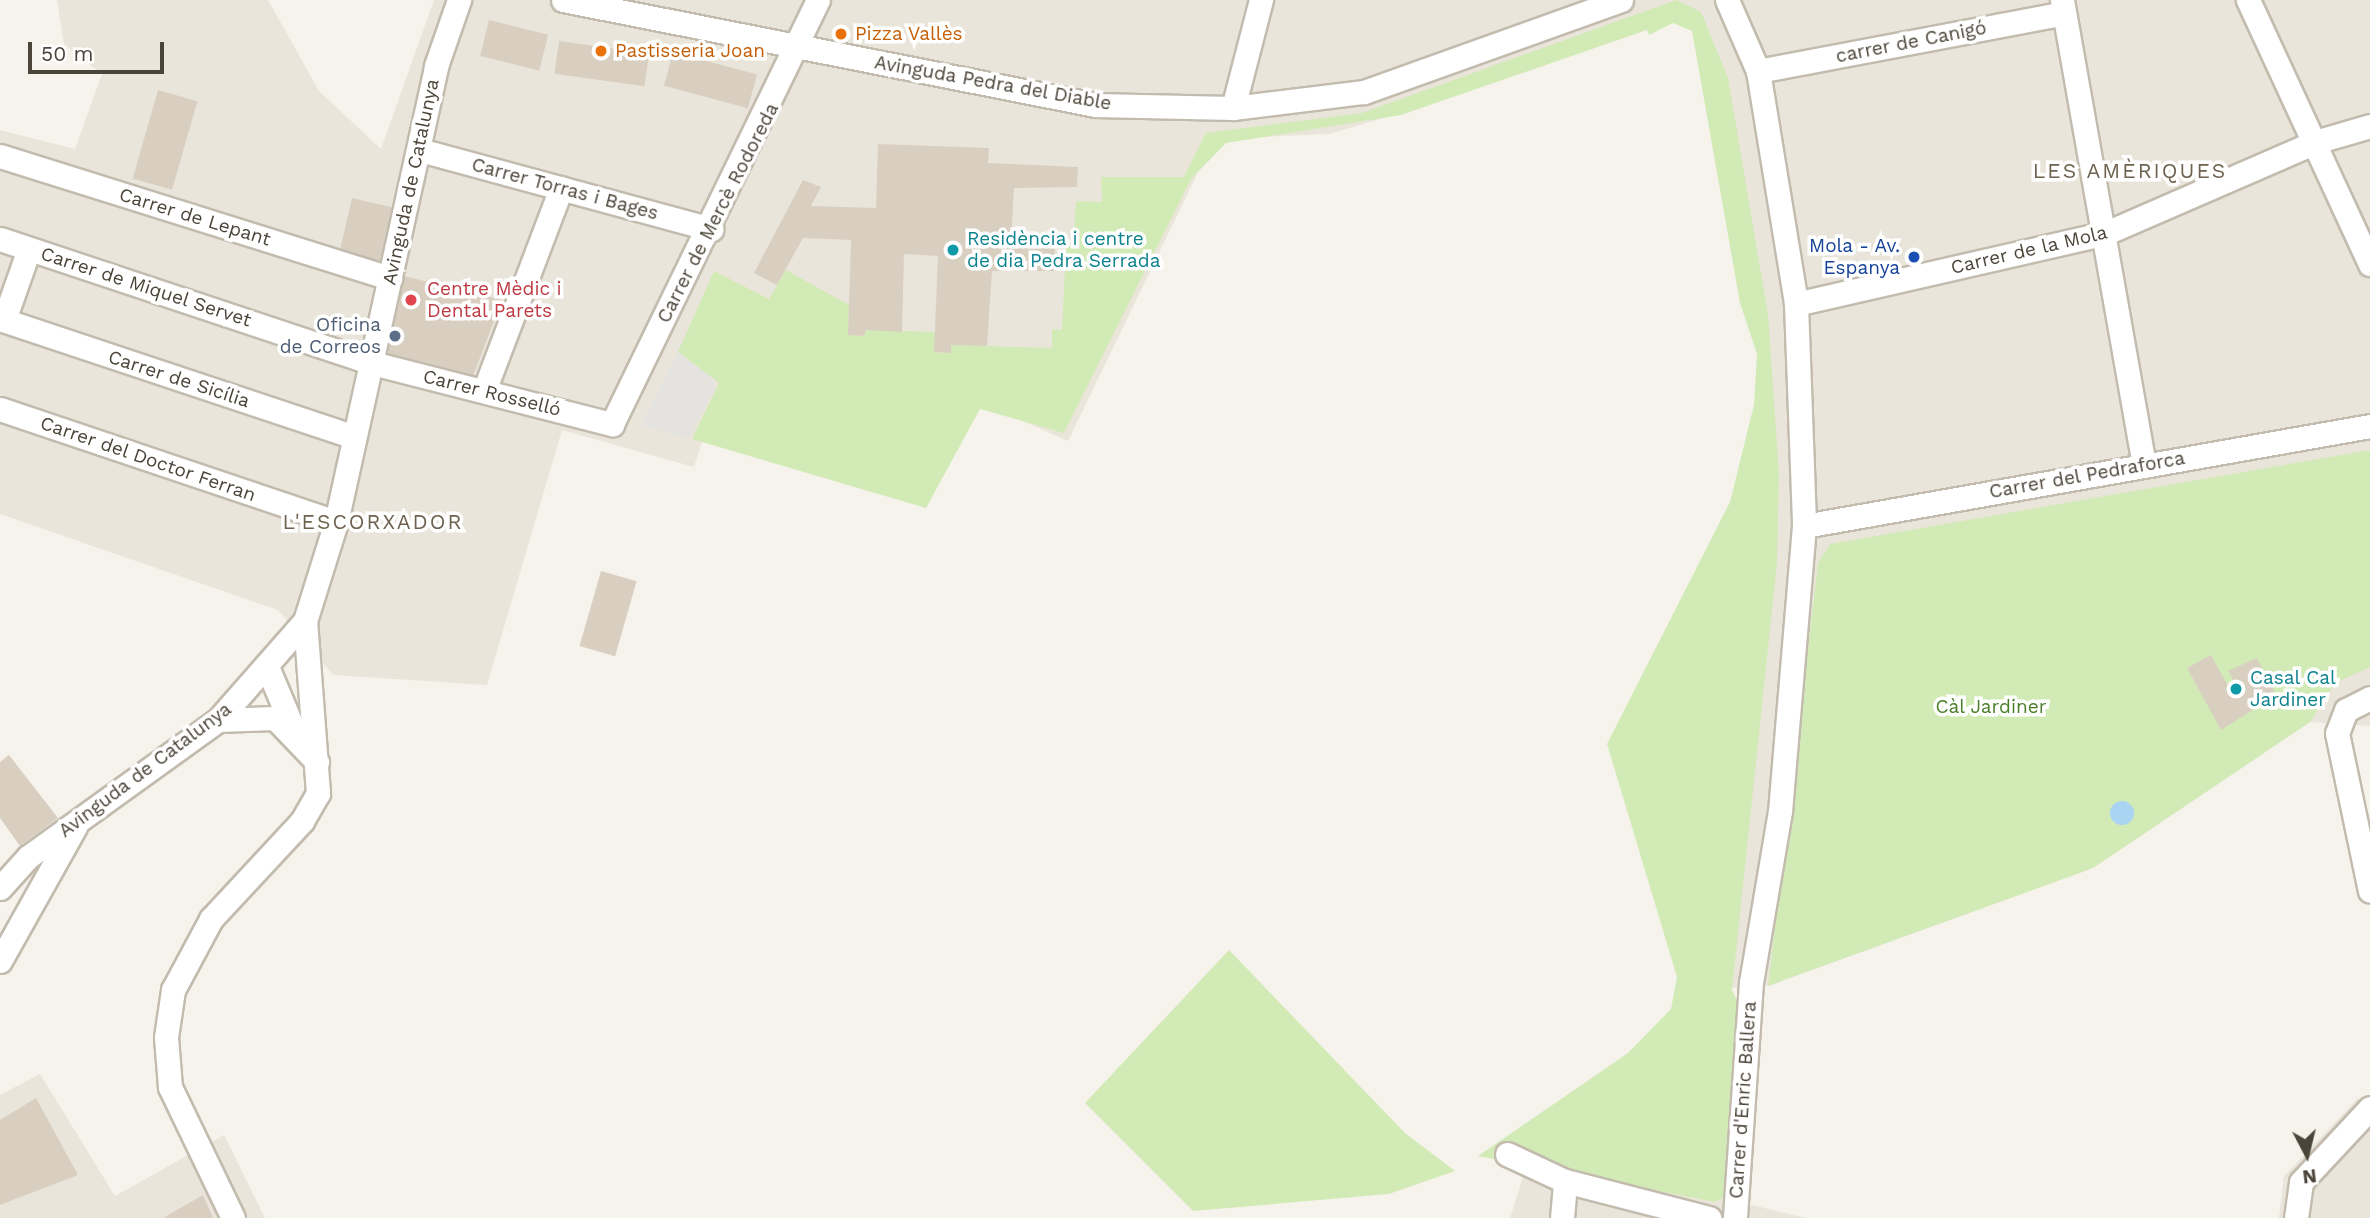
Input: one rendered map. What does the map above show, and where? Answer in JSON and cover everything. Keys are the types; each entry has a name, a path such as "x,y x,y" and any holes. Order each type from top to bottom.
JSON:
{"street":[{"name":"Avinguda de Catalunya","path":"0,888 28,857 218,720 268,669 304,621 337,522 439,56 459,0"},
{"name":"Avinguda Pedra del Diable","path":"563,0 1094,106 1233,108 1364,92 1622,0"},
{"name":"Carrer de Mercè Rodoreda","path":"612,424 799,48 818,0"},
{"path":"1233,108 1261,0"},
{"name":"Carrer d'Enric Ballera","path":"1727,0 1758,71 1796,304 1804,526 1780,811 1751,982 1735,1218"},
{"path":"2248,0 2370,264"},
{"path":"2063,7 2106,233 2144,465"},
{"name":"carrer de Canigó","path":"1758,71 2063,7"},
{"name":"Carrer de la Mola","path":"1796,304 2106,233 2315,142 2370,126"},
{"name":"Carrer Torras i Bages","path":"420,150 711,229"},
{"name":"Carrer de Lepant","path":"0,156 390,278"},
{"path":"484,391 561,188"},
{"name":"Carrer de Miquel Servet","path":"0,239 372,363"},
{"name":"Carrer de Sicília","path":"29,248 2,320 355,437"},
{"name":"Carrer Rosselló","path":"372,363 612,424"},
{"name":"Carrer del Doctor Ferran","path":"0,409 337,522"},
{"name":"Carrer del Pedraforca","path":"1804,526 2370,426"},
{"path":"233,1218 170,1087 166,1037 173,990 211,919 302,821 318,793 317,762 309,715 304,621"},
{"path":"268,669 309,715"},
{"path":"268,669 300,743"},
{"path":"2370,698 2346,710 2337,733 2370,891"},
{"path":"218,720 275,718 317,762"},
{"path":"0,961 81,818"},
{"path":"2296,1218 2301,1182 2370,1108"},
{"path":"1507,1154 1565,1181 1709,1218"},
{"path":"1562,1218 1565,1181"}],"shaded area":[{"path":"57,0 268,0 319,91 381,149 434,0 2370,0 2370,726 2310,722 2093,868 1768,986 1727,988 1759,335 1717,73 1684,8 1424,106 1329,134 1214,139 1068,441 747,299 694,467 562,430 487,685 333,675 278,610 0,514 0,130 75,149 102,74 64,44"},
{"path":"678,352 711,377 716,388 688,439 641,425"},
{"path":"40,1074 115,1196 224,1135 265,1218 0,1218 0,1095"},
{"path":"2358,1098 2370,1105 2370,1218 2279,1218 2284,1176"},
{"path":"1531,1152 1806,1218 1510,1218"}],"green space":[{"path":"1676,0 1701,12 1728,78 1768,314 1779,474 1777,563 1732,990 1743,1013 1723,1198 1715,1202 1478,1156 1628,1053 1671,1009 1677,977 1607,744 1730,502 1754,405 1757,354 1740,303 1692,31 1673,23 1649,35 1647,30 1401,115 1226,143 1191,179 1064,433 980,409 926,508 692,439 719,383 678,352 714,271 769,299 786,270 849,305 848,335 864,336 866,330 935,332 934,352 950,353 951,345 1052,348 1052,329 1062,330 1066,245 1073,246 1076,201 1102,202 1101,177 1184,177 1206,133 1362,113"},
{"name":"Càl Jardiner","path":"2370,450 2370,667 2335,683 2310,722 2093,868 1768,986 1818,563 1830,544"},
{"path":"1229,950 1405,1133 1455,1171 1389,1194 1193,1211 1085,1103"}],"water":[{"path":"2122,801 2131,804 2134,813 2131,822 2122,825 2113,822 2110,813 2113,804"}],"building":[{"path":"489,20 548,35 539,71 480,56"},
{"path":"559,41 649,54 645,86 554,74"},
{"path":"673,52 757,75 748,108 664,86"},
{"path":"158,90 197,101 172,190 133,178"},
{"name":"Residència i centre de dia Pedra Serrada","path":"878,144 989,148 988,163 1078,167 1077,187 1014,188 1011,244 1055,246 1054,271 992,271 987,346 951,345 951,353 934,352 938,256 904,254 902,332 866,330 864,336 848,335 851,240 803,238 777,285 754,273 803,180 821,187 811,206 876,208"},
{"path":"352,198 392,207 378,270 338,260"},
{"path":"404,276 502,300 470,384 386,363"},
{"path":"601,571 637,581 615,656 580,646"},
{"name":"Casal Cal Jardiner","path":"2211,655 2227,684 2234,681 2228,671 2257,658 2276,695 2221,730 2187,668"},
{"path":"9,755 58,818 20,846 0,818 0,762"},
{"path":"36,1098 78,1175 0,1205 0,1120"},
{"path":"203,1195 213,1218 163,1218"}],"place":[{"name":"Pizza Vallès","path":"841,34"},
{"name":"Pastisseria Joan","path":"601,51"},
{"name":"Residència i centre de dia Pedra Serrada","path":"953,250"},
{"name":"Mola - Av. Espanya","path":"1914,257"},
{"name":"Centre Mèdic i Dental Parets","path":"411,300"},
{"name":"Oficina de Correos","path":"395,336"},
{"name":"Casal Cal Jardiner","path":"2236,689"}],"district":[{"name":"LES AMÈRIQUES","path":"2130,171"},
{"name":"L'ESCORXADOR","path":"373,522"}]}
